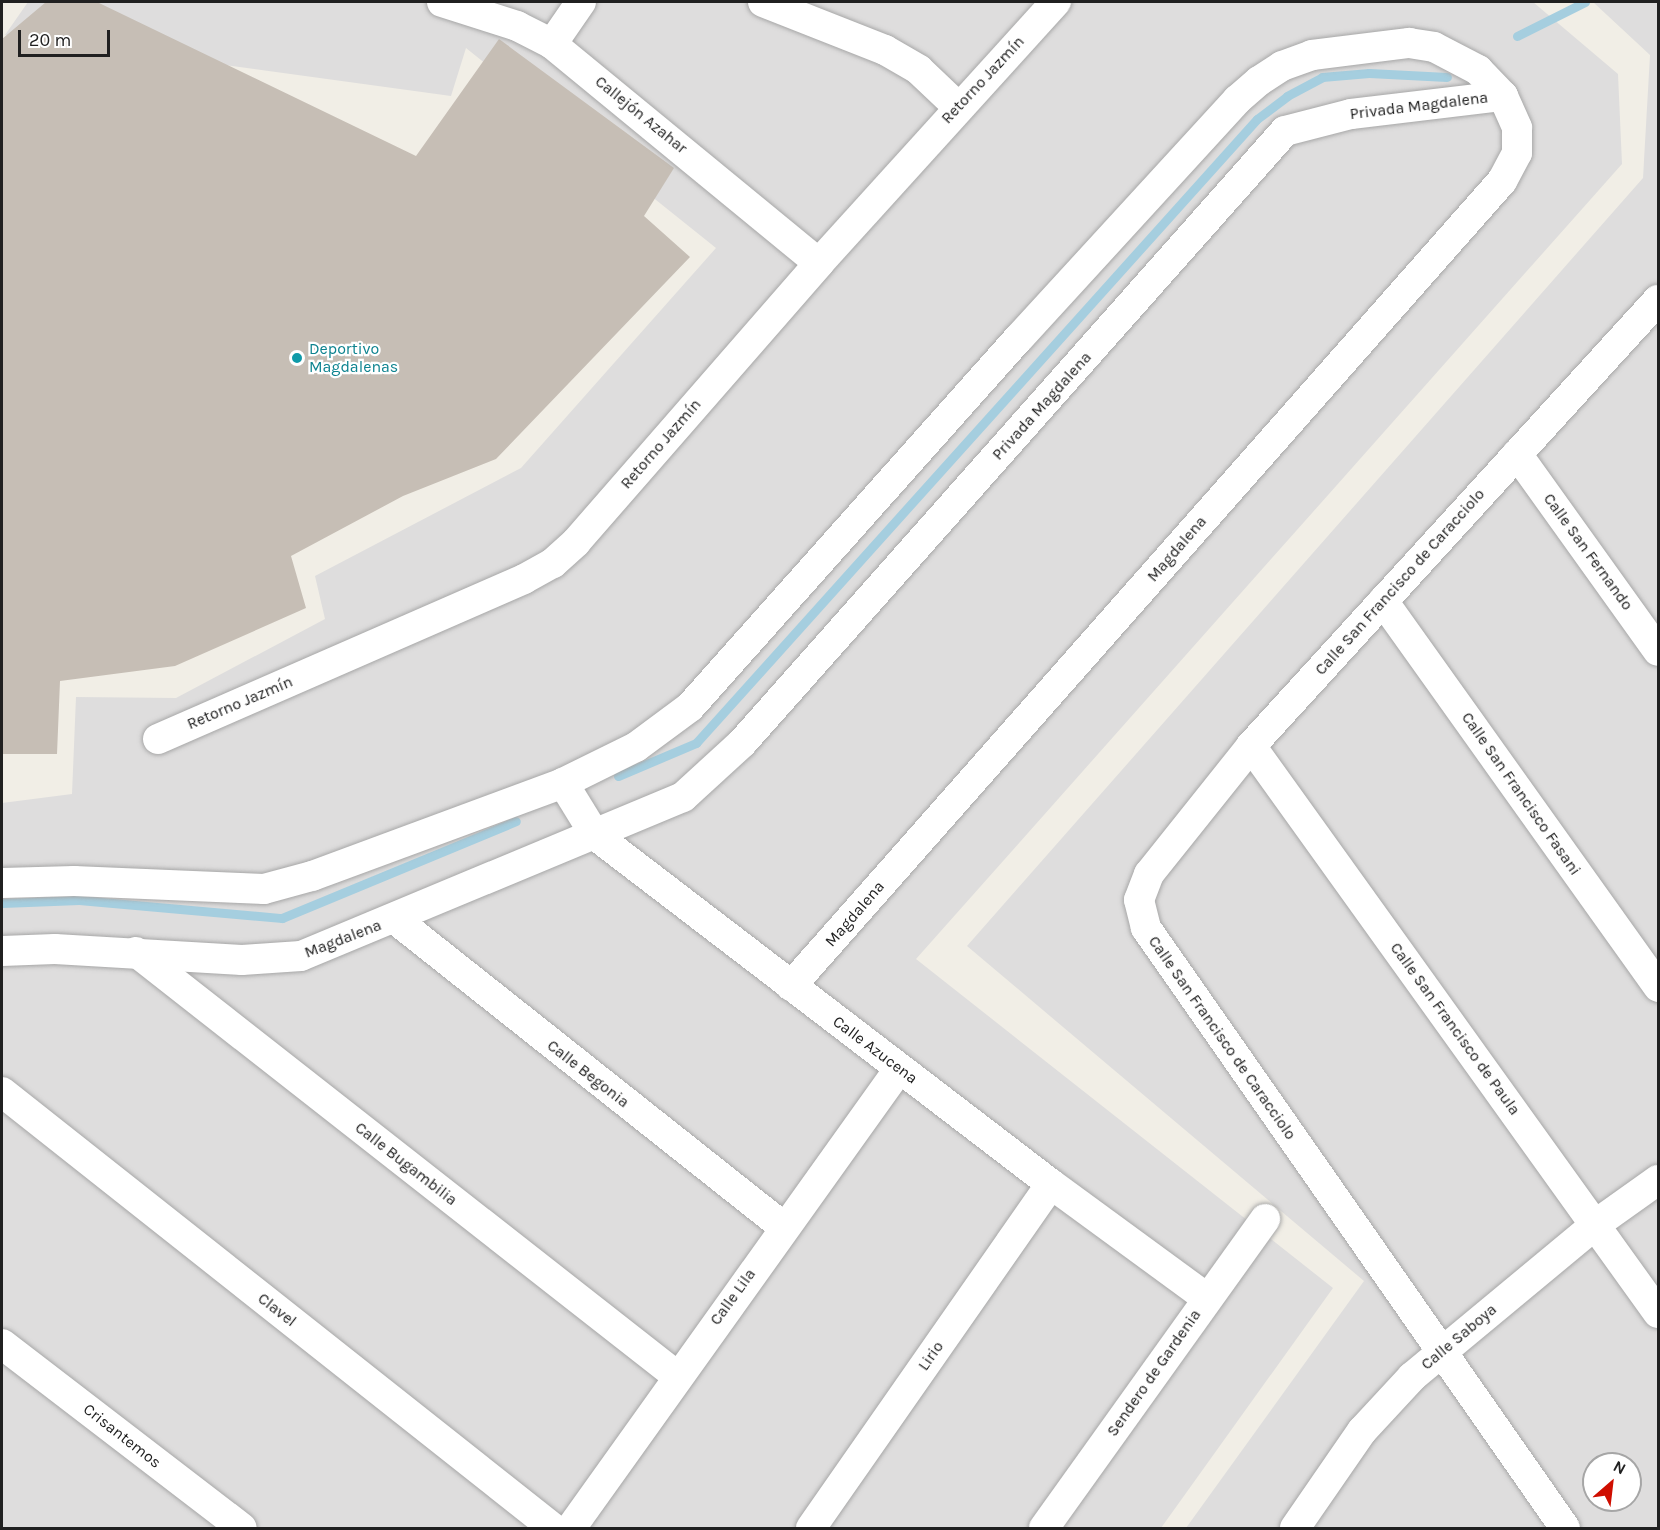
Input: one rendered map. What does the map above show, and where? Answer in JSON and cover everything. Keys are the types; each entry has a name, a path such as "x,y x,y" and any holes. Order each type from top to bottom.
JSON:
{"street":[{"name":"Callejón Azahar","path":"442,2 517,26 552,44 819,263"},
{"path":"552,44 578,2"},
{"path":"763,2 885,50 919,70 958,107"},
{"name":"Retorno Jazmín","path":"158,739 524,579 553,562 576,542 819,263 958,107 1056,2"},
{"name":"Privada Magdalena","path":"563,783 636,747 690,707 1019,338 1237,100 1259,81 1282,66 1312,55 1408,43 1434,47 1458,56 1478,70 1503,96"},
{"name":"Privada Magdalena","path":"595,835 683,797 709,777 1285,131 1352,114 1503,96"},
{"name":"Magdalena","path":"791,986 1502,181 1517,153 1517,128 1503,96"},
{"name":"Calle San Francisco de Caracciolo","path":"1565,1528 1146,928 1139,900 1149,874 1251,746 1518,454 1655,312"},
{"name":"Calle San Fernando","path":"1518,454 1659,651"},
{"name":"Calle San Francisco Fasani","path":"1383,601 1659,987"},
{"name":"Calle San Francisco de Paula","path":"1251,746 1659,1313"},
{"path":"2,883 74,881 264,890 312,876 563,783"},
{"name":"Calle Azucena","path":"563,783 595,835 1051,1184 1207,1298"},
{"name":"Magdalena","path":"2,951 136,952 270,960 301,956 595,835"},
{"name":"Calle Begonia","path":"395,919 783,1227"},
{"name":"Calle Bugambilia","path":"136,952 677,1376"},
{"name":"Calle Lila","path":"571,1528 783,1227 899,1069"},
{"name":"Clavel","path":"2,1092 553,1528"},
{"name":"Calle Saboya","path":"1309,1522 1362,1431 1441,1352 1596,1224 1659,1180"},
{"name":"Lirio","path":"811,1528 1051,1184"},
{"name":"Sendero de Gardenia","path":"1044,1528 1265,1220"},
{"name":"Crisantemos","path":"2,1344 242,1528"}],"shaded area":[{"path":"28,2 1533,2 1618,74 1622,164 916,959 1333,1288 1161,1528 2,1528 2,803 72,794 76,697 176,698 325,619 315,576 521,468 716,248 466,48 451,96 5,35"},
{"path":"1593,2 1658,2 1658,1528 1186,1528 1364,1281 967,946 1643,178 1650,55"}],"building":[{"name":"Deportivo Magdalenas","path":"46,2 97,2 416,156 499,39 674,168 644,216 690,257 496,459 403,496 291,556 306,608 175,666 60,681 57,754 2,754 2,39"}],"waterway":[{"path":"1517,36 1585,2"},
{"path":"618,776 696,743 1257,119 1287,96 1322,77 1369,73 1447,77"},
{"path":"2,903 79,900 282,918 516,821"}],"place":[{"name":"Deportivo Magdalenas","path":"297,358"}]}
